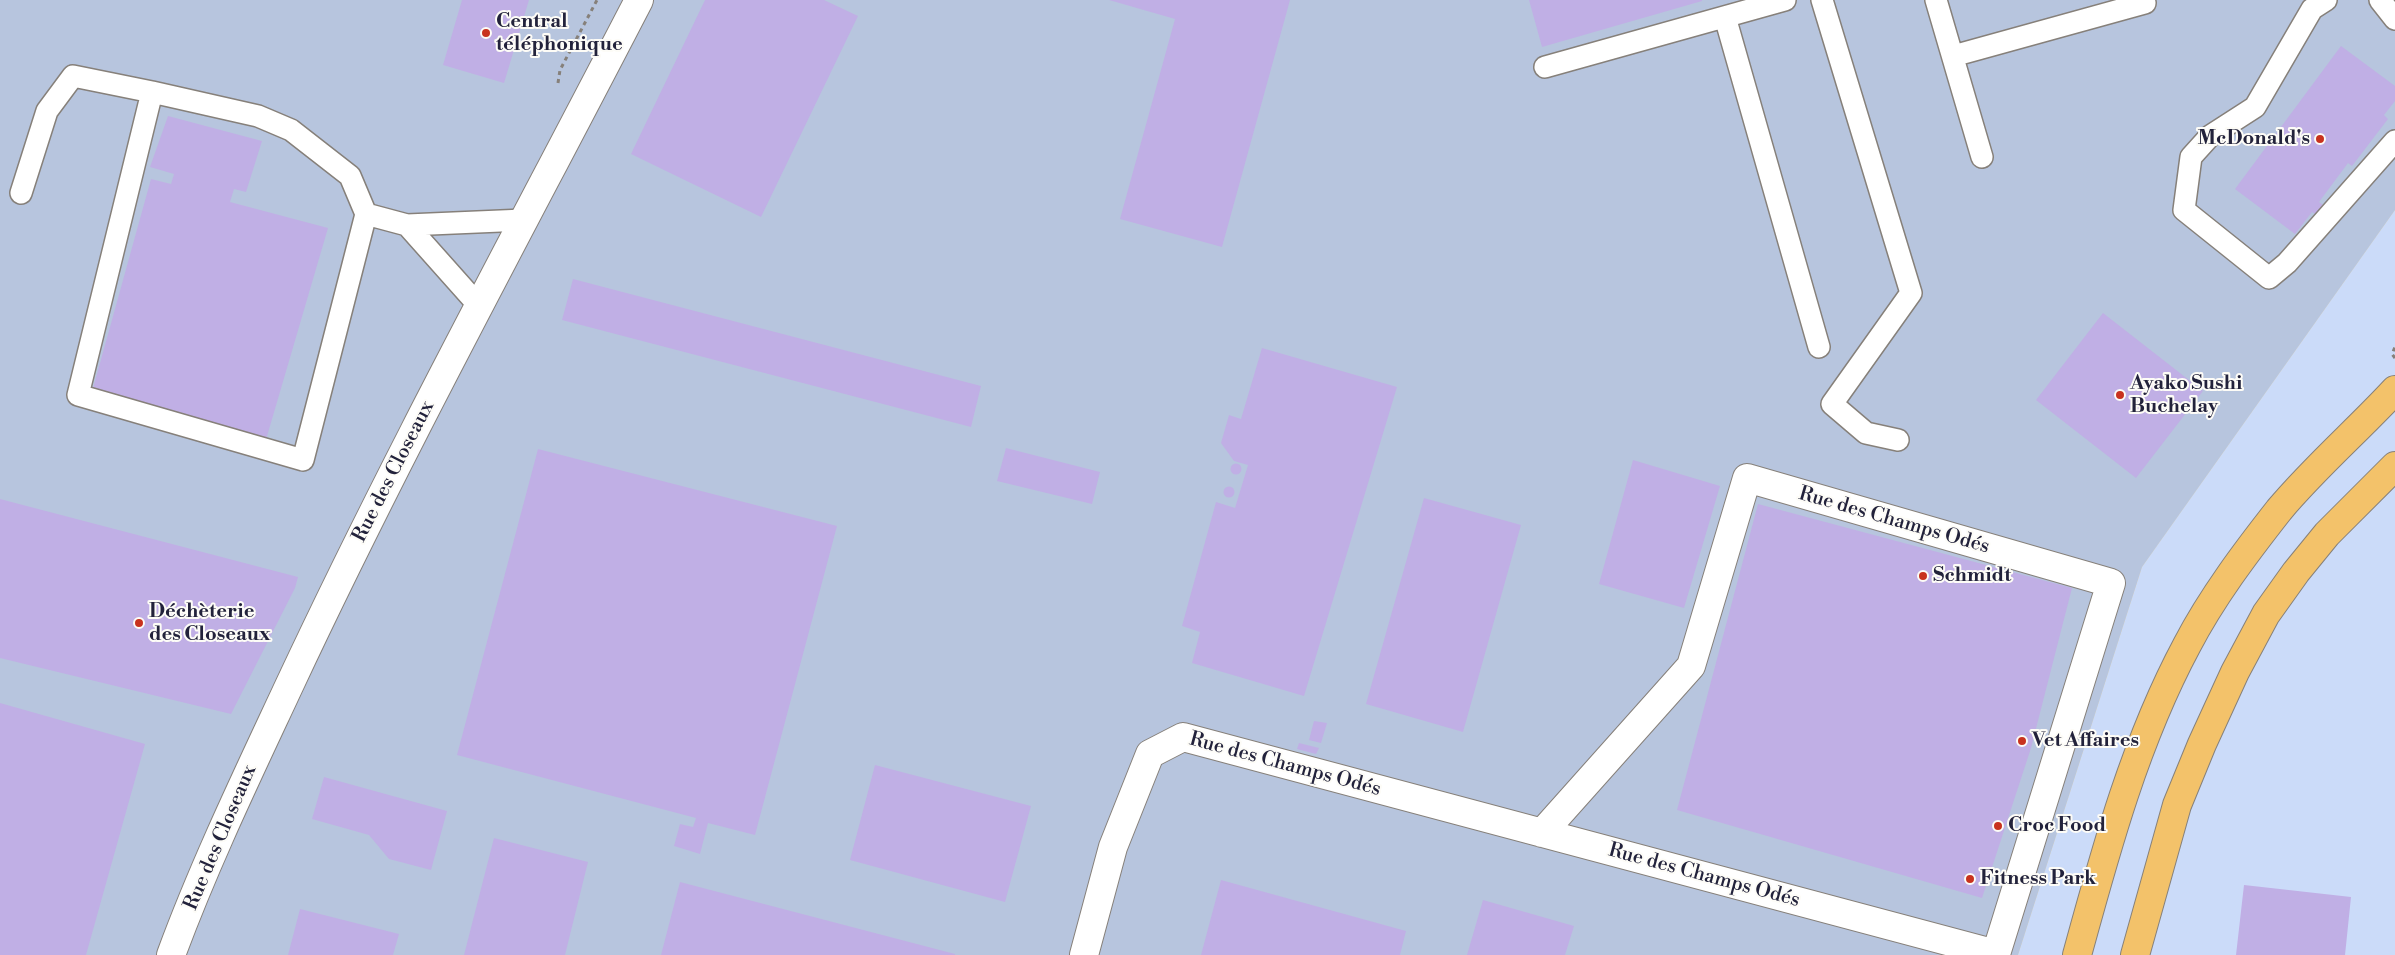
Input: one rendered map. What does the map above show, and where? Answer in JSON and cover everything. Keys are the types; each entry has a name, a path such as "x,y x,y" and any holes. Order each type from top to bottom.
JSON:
{"main road":[{"path":"2077,955 2112,830 2133,768 2187,644 2236,569 2279,511 2318,466 2395,390"},
{"path":"2135,955 2177,805 2202,744 2266,614 2333,527 2395,466"}],"street":[{"name":"Rue des Closeaux","path":"171,955 231,811 329,600 639,0"},
{"name":"Rue des Champs Odés","path":"1084,955 1113,847 1150,754 1182,736 1542,833 1996,954 2111,583 1747,478 1691,666 1542,833"}],"lane":[{"path":"1545,67 1785,0"},
{"path":"1822,0 1911,293 1832,404 1866,433 1898,440"},
{"path":"1936,0 1982,157"},
{"path":"2326,0 2312,8 2255,107 2210,136 2192,157 2184,210 2269,278 2287,263 2395,141"},
{"path":"2380,0 2395,18"},
{"path":"1953,56 2145,3"},
{"path":"1725,16 1819,347"},
{"path":"21,193 47,111 73,76 152,92 258,116 292,130 350,176 366,214 302,460 78,395 152,92"},
{"path":"366,214 407,225 524,220"},
{"path":"407,225 480,307"}],"path":[{"path":"2392,354 2395,347"}],"shaded area":[{"path":"0,0 2395,0 2395,210 2142,567 2018,955 0,955"},
{"path":"2395,210 2395,955 2018,955 2142,567"}],"building":[{"name":"Central téléphonique","path":"462,0 529,0 504,83 443,65"},
{"path":"705,0 824,0 858,16 761,217 631,154"},
{"path":"1109,0 1290,0 1222,247 1120,219 1175,19"},
{"path":"1529,0 1702,0 1702,1 1542,47"},
{"path":"2341,46 2395,86 2395,101 2384,115 2388,119 2352,166 2348,163 2319,202 2323,205 2317,215 2312,212 2295,234 2235,189"},
{"path":"168,116 262,141 246,192 234,189 230,202 328,228 265,443 92,392 151,179 171,184 174,174 150,167"},
{"path":"573,279 981,386 971,427 562,320"},
{"name":"Ayako Sushi Buchelay","path":"2103,313 2203,391 2136,478 2036,400"},
{"path":"1262,348 1397,387 1304,696 1192,663 1200,632 1182,626 1216,502 1235,508 1248,465 1234,461 1221,443 1229,415 1241,419"},
{"path":"1006,448 1100,472 1092,504 997,481"},
{"path":"538,449 837,526 755,835 708,823 700,854 674,846 680,824 693,827 696,818 457,755"},
{"path":"1633,460 1720,486 1684,608 1599,584"},
{"path":"1234,464 1238,464 1241,469 1240,473 1234,474 1231,471 1231,467"},
{"path":"1229,486 1235,492 1229,498 1223,492"},
{"path":"1424,498 1521,525 1463,732 1366,704"},
{"name":"Déchèterie des Closeaux","path":"0,499 298,577 295,588 231,714 0,658"},
{"path":"1758,504 2072,588 2031,748 1982,898 1677,810"},
{"path":"0,703 145,744 86,955 0,955"},
{"path":"1314,721 1327,723 1321,743 1309,740"},
{"path":"1299,743 1319,748 1316,754 1297,749"},
{"path":"875,765 1031,806 1005,902 850,860"},
{"path":"324,777 447,811 431,870 389,859 369,835 312,819"},
{"path":"494,838 588,862 565,955 464,955"},
{"path":"1221,880 1406,931 1400,955 1201,955"},
{"path":"680,882 955,954 955,955 661,955"},
{"path":"2244,885 2351,897 2345,955 2236,955"},
{"path":"1483,900 1574,926 1565,955 1467,955"},
{"path":"300,909 399,934 393,955 288,955"}],"place":[{"name":"Central téléphonique","path":"486,33"},
{"name":"McDonald's","path":"2320,139"},
{"name":"Ayako Sushi Buchelay","path":"2120,395"},
{"name":"Schmidt","path":"1923,576"},
{"name":"Déchèterie des Closeaux","path":"139,623"},
{"name":"Vet Affaires","path":"2022,741"},
{"name":"Croc Food","path":"1998,826"},
{"name":"Fitness Park","path":"1970,879"}]}
